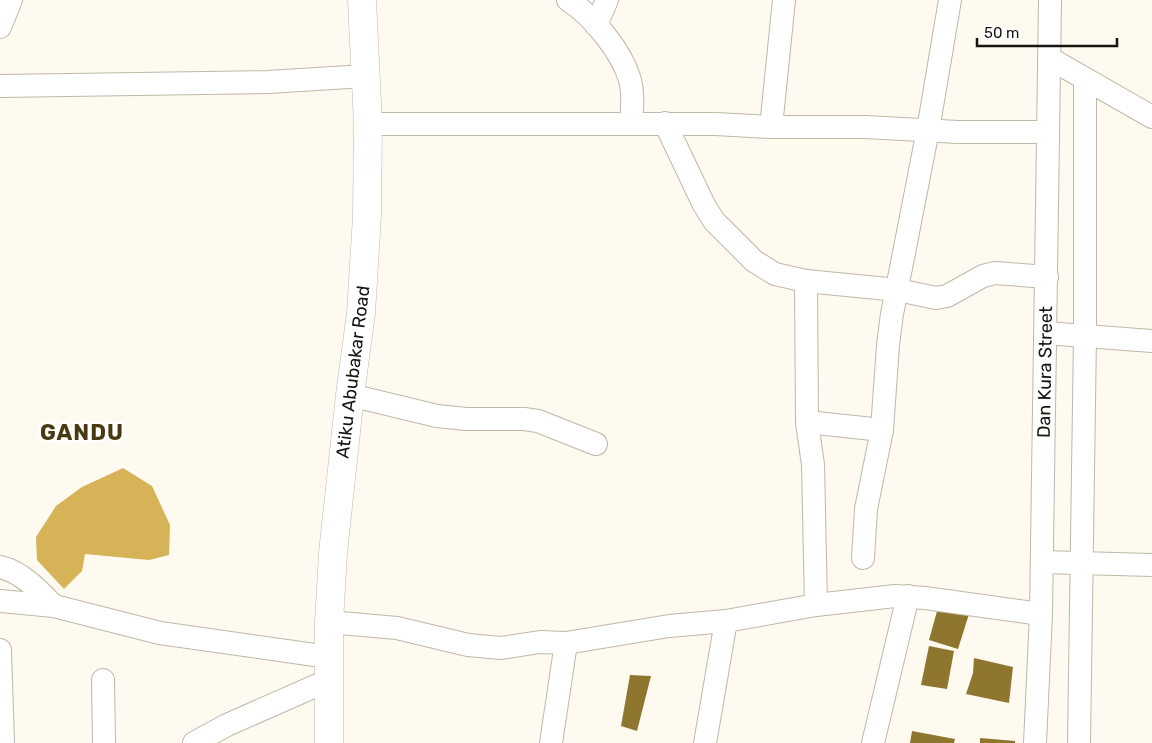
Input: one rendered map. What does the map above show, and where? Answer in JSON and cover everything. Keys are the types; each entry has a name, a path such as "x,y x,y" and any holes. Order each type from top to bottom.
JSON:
{"street":[{"path":"0,27 11,0"},
{"name":"Atiku Abubakar Road","path":"329,743 329,622 336,518 365,266 368,124 362,0"},
{"path":"568,0 596,25 625,67 630,82 633,102 631,123"},
{"path":"596,25 607,0"},
{"path":"771,127 784,0"},
{"path":"863,558 866,509 882,430 888,344 950,0"},
{"name":"Dan Kura Street","path":"1036,743 1042,562 1050,0"},
{"path":"1049,58 1152,117"},
{"path":"0,86 268,82 365,76"},
{"path":"1079,743 1085,336 1085,79"},
{"path":"665,123 704,206 714,221 754,261 765,269 787,278 898,290 941,298 983,276 996,273 1047,277"},
{"path":"368,124 665,123 771,127 865,127 1048,132"},
{"path":"806,281 807,422 813,465 816,605"},
{"path":"1046,333 1152,341"},
{"path":"350,395 437,416 466,419 524,419 538,421 596,444"},
{"path":"807,422 882,430"},
{"path":"1042,562 1152,565"},
{"path":"0,567 11,570 31,584 54,606"},
{"path":"329,622 396,628 468,645 501,648 540,642 566,643 669,626 726,621 816,605 873,598 908,596 1041,614"},
{"path":"873,743 908,596"},
{"path":"0,601 54,606 160,633 329,668"},
{"path":"705,743 726,621"},
{"path":"551,743 566,643"},
{"path":"0,650 3,743"},
{"path":"194,743 329,668"},
{"path":"102,680 104,743"}],"shaded area":[{"path":"123,468 152,486 170,525 169,555 149,560 85,554 82,571 64,589 37,560 36,537 56,506 82,487"}],"building":[{"path":"939,604 970,611 958,649 929,640"},
{"path":"929,646 954,651 947,689 921,685"},
{"path":"974,658 1013,667 1009,703 966,694 973,673"},
{"path":"630,675 651,676 637,731 621,726"},
{"path":"912,731 955,739 954,743 910,743"},
{"path":"980,738 1015,741 1015,743 980,743"}],"district":[{"name":"GANDU","path":"82,432"}]}
